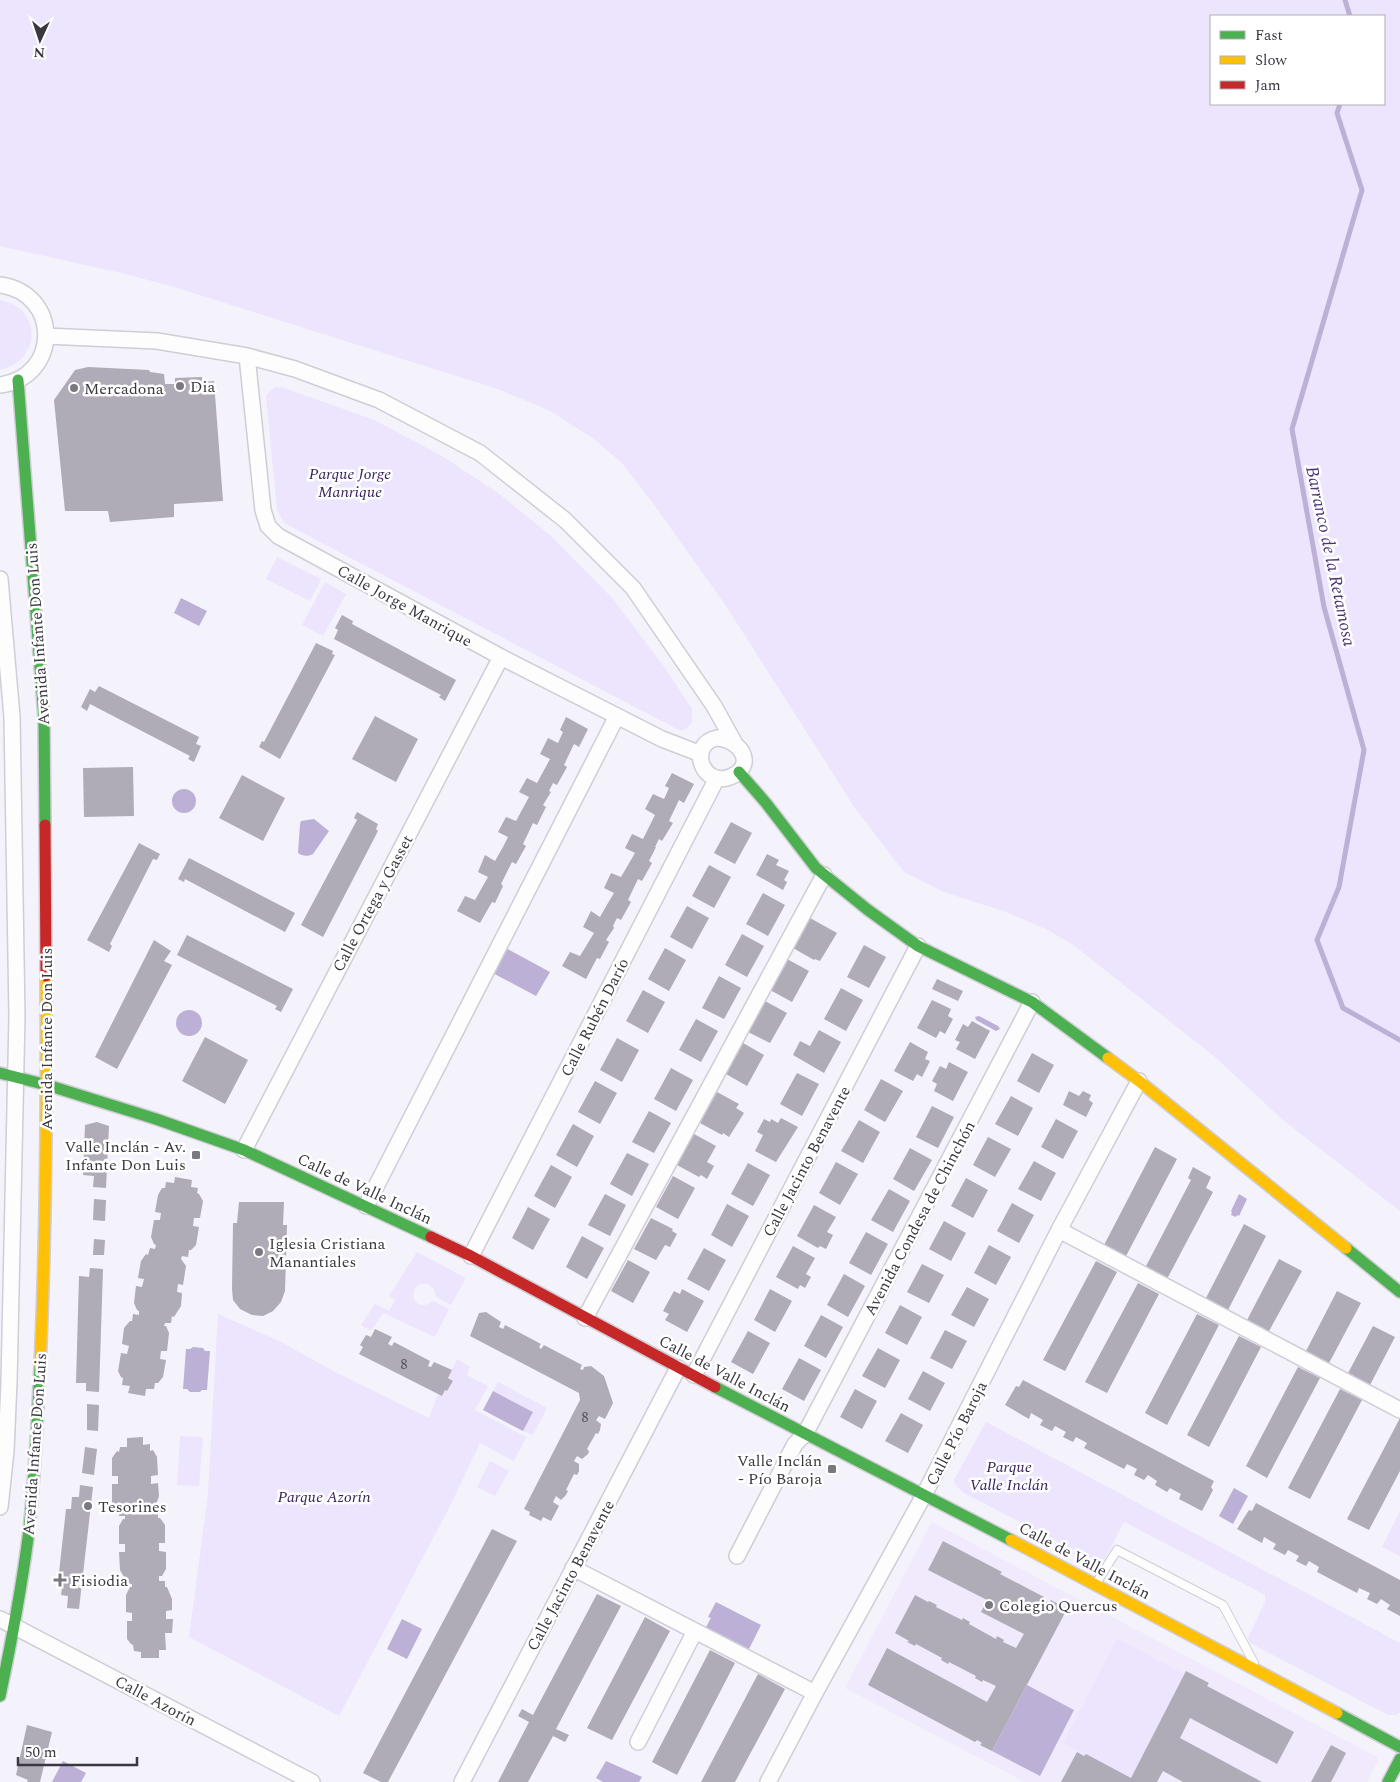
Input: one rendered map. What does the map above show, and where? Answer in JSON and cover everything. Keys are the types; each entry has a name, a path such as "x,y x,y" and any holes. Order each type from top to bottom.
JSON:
{"street":[{"path":"0,285 16,289 29,297 38,308 44,322 46,336 44,350 38,362 29,372 18,380 0,385"},
{"path":"46,336 157,341 247,356 295,369 379,400 480,453 565,520 633,588 714,706 734,742 743,752 744,761 739,772 730,778 717,778 705,772 700,760 705,744 711,739 726,739 734,742"},
{"name":"Calle Jorge Manrique","path":"247,356 263,510 268,526 278,536 501,657 662,739 701,754"},
{"name":"Avenida Infante Don Luis","path":"0,1696 15,1626 28,1537 39,1419 44,1308 48,1085 44,718 18,380"},
{"name":"Avenida Infante Don Luis","path":"0,579 12,717 17,1009 9,1382 6,1451 0,1507"},
{"name":"Calle Ortega y Gasset","path":"244,1150 501,657"},
{"path":"711,739 714,706"},
{"path":"366,1206 617,716"},
{"path":"739,772 766,803 816,868 868,910 918,946 1032,1002 1139,1081 1400,1292"},
{"name":"Calle Rubén Darío","path":"471,1256 717,778"},
{"path":"586,1318 824,875"},
{"name":"Calle Jacinto Benavente","path":"694,1375 918,946"},
{"name":"Avenida Condesa de Chinchón","path":"737,1556 796,1444 805,1434 1032,1002"},
{"name":"Calle de Valle Inclán","path":"0,1073 48,1085 156,1119 244,1150 471,1256 678,1368 1096,1584 1400,1747"},
{"name":"Calle Pío Baroja","path":"768,1782 814,1694 924,1495 1139,1081"},
{"path":"1060,1230 1400,1410"},
{"name":"Calle Jacinto Benavente","path":"462,1782 678,1368"},
{"path":"573,1568 814,1694"},
{"name":"Calle Azorín","path":"0,1619 312,1782"},
{"path":"638,1742 695,1631"},
{"path":"1388,1782 1400,1759"}],"lane":[{"path":"1096,1584 1117,1550 1223,1605 1259,1671"}],"shaded area":[{"path":"181,598 207,611 199,626 174,613"},
{"path":"184,789 193,792 196,801 193,810 184,813 175,810 172,801 175,792"},
{"path":"314,819 329,831 313,854 301,855 298,853 301,821"},
{"path":"502,946 550,972 536,996 489,971"},
{"path":"189,1010 198,1014 202,1023 198,1032 189,1036 180,1032 176,1023 180,1014"},
{"path":"979,1016 1000,1029 996,1031 976,1020 975,1017"},
{"path":"1239,1194 1247,1199 1239,1216 1237,1215 1236,1217 1231,1215 1231,1211"},
{"path":"193,1347 210,1351 207,1390 200,1392 190,1392 187,1389 183,1389 186,1349"},
{"path":"493,1391 533,1412 523,1431 483,1410"},
{"path":"1234,1488 1248,1496 1233,1524 1219,1516"},
{"name":"Colegio Quercus","path":"932,1522 1379,1758 1367,1782 1025,1782 845,1688"},
{"path":"716,1602 761,1625 749,1649 706,1627 711,1618 708,1617"},
{"path":"402,1619 422,1629 407,1659 387,1649"},
{"path":"1027,1685 1074,1710 1040,1776 992,1751"},
{"path":"63,1761 86,1773 81,1782 52,1782"},
{"path":"606,1761 642,1777 639,1782 603,1782 596,1778"}],"green space":[{"path":"0,0 1400,0 1400,1211 1283,1120 1215,1057 1072,944 1046,929 1006,912 944,892 904,872 855,808 724,603 652,502 622,463 594,439 550,411 498,389 174,287 126,274 0,246"},
{"path":"0,300 9,302 21,310 28,319 31,337 25,354 10,367 0,370"},
{"name":"Parque Jorge Manrique","path":"275,387 284,388 374,420 442,456 498,493 551,536 613,599 665,668 692,709 692,722 684,730 679,730 284,523 277,510 266,396"},
{"path":"277,557 321,579 310,601 266,579"},
{"path":"325,582 346,594 323,636 302,625"},
{"path":"417,1252 466,1278 451,1305 436,1297 434,1289 428,1284 419,1284 415,1289 413,1293 414,1298 419,1304 428,1304 433,1301 449,1309 435,1337 383,1313 371,1331 361,1325 375,1304 389,1311 395,1300 389,1296"},
{"name":"Parque Azorín","path":"218,1314 279,1341 333,1371 429,1418 438,1394 442,1396 453,1381 448,1378 457,1359 470,1367 467,1375 488,1386 475,1410 526,1437 514,1461 480,1443 449,1508 339,1716 189,1637 208,1494"},
{"path":"498,1382 547,1408 533,1435 523,1431 533,1412 493,1391"},
{"name":"Parque Valle Inclán","path":"986,1422 1400,1643 1400,1712 1396,1715 1388,1715 1250,1643 1248,1638 1265,1602 1265,1595 1124,1522 1103,1562 1099,1563 964,1493 956,1486 954,1480"},
{"path":"180,1436 203,1437 199,1486 177,1485"},
{"path":"490,1461 509,1471 495,1496 477,1487"},
{"path":"1400,1511 1400,1556 1382,1547"},
{"path":"1117,1639 1185,1674 1131,1778 1063,1743"}],"building":[{"path":"88,367 149,370 150,372 164,374 165,384 175,384 175,378 202,377 202,382 214,381 223,501 174,504 174,517 110,522 108,511 65,511 54,400 75,370"},
{"path":"342,615 353,621 352,624 456,680 445,701 439,697 441,695 334,639 338,630 335,628"},
{"path":"316,643 333,651 332,654 335,655 280,759 259,747 262,741 264,742"},
{"path":"99,686 199,737 196,744 201,746 194,762 188,759 190,756 90,704 87,711 81,707 90,689 95,692"},
{"path":"375,716 418,739 396,782 352,759"},
{"path":"566,717 588,729 579,747 574,744 564,765 567,767 557,785 553,783 549,791 551,792 543,805 546,807 537,825 533,823 523,844 526,846 516,864 512,862 501,884 503,886 495,903 492,902 480,923 457,911 465,896 475,900 488,877 478,872 485,855 495,861 508,837 498,832 506,817 516,821 529,797 519,792 527,778 537,783 550,759 540,754 548,738 558,743 563,732 560,730"},
{"path":"133,767 134,816 84,817 83,768"},
{"path":"672,773 694,784 684,803 679,800 669,821 673,823 662,841 659,839 649,861 652,863 642,881 638,879 628,900 631,902 621,920 617,918 613,926 614,928 606,940 609,942 600,959 597,958 586,979 562,966 570,952 580,956 594,933 583,927 591,911 600,917 614,893 604,888 611,873 621,877 635,853 625,848 632,834 643,839 655,815 645,809 653,794 664,799 669,788 665,786"},
{"path":"242,775 285,798 263,841 219,818"},
{"path":"357,812 378,824 376,829 378,831 323,937 301,925 357,820 354,818"},
{"path":"731,822 752,833 735,864 714,853"},
{"path":"139,843 160,854 157,860 153,859 110,944 112,946 109,952 87,940"},
{"path":"767,854 779,860 776,865 789,871 784,880 787,882 783,890 756,875"},
{"path":"189,858 295,913 285,932 185,879 184,882 178,879"},
{"path":"709,865 731,877 714,908 692,896"},
{"path":"763,893 785,905 768,936 746,924"},
{"path":"687,906 709,918 692,949 670,937"},
{"path":"810,918 837,933 820,961 814,960 793,948"},
{"path":"742,934 764,946 747,977 725,965"},
{"path":"187,935 293,989 281,1012 275,1009 277,1006 177,955"},
{"path":"154,940 171,951 164,961 172,965 117,1069 95,1057"},
{"path":"864,945 886,957 869,988 847,977"},
{"path":"665,948 686,960 669,991 648,979"},
{"path":"787,959 809,971 792,1002 770,990"},
{"path":"719,976 741,988 724,1019 702,1008"},
{"path":"937,979 963,991 958,1001 932,989"},
{"path":"841,988 863,1000 846,1031 824,1019"},
{"path":"643,990 665,1002 648,1033 626,1021"},
{"path":"932,1000 951,1009 948,1016 953,1019 945,1034 940,1031 936,1038 917,1028"},
{"path":"765,1001 787,1013 770,1043 748,1032"},
{"path":"696,1019 718,1031 701,1062 679,1050"},
{"path":"972,1021 990,1031 975,1059 956,1049 960,1042 955,1040 963,1024 968,1027"},
{"path":"819,1030 841,1042 824,1073 793,1055 800,1041 810,1046"},
{"path":"205,1037 248,1060 225,1104 182,1081"},
{"path":"617,1038 639,1050 622,1082 600,1070"},
{"path":"910,1042 928,1052 925,1059 930,1061 922,1077 917,1074 913,1081 894,1071"},
{"path":"743,1043 764,1055 747,1086 726,1074"},
{"path":"1032,1053 1054,1065 1039,1093 1017,1081"},
{"path":"949,1062 968,1072 953,1101 934,1091 937,1084 932,1081 940,1066 946,1069"},
{"path":"671,1068 693,1080 676,1111 654,1099"},
{"path":"797,1073 819,1084 802,1116 780,1104"},
{"path":"881,1079 903,1091 885,1122 864,1110"},
{"path":"595,1081 617,1093 600,1124 578,1112"},
{"path":"1069,1091 1079,1096 1083,1091 1091,1095 1089,1100 1093,1103 1086,1117 1063,1105"},
{"path":"717,1092 739,1104 736,1108 744,1113 729,1137 700,1123"},
{"path":"1011,1096 1033,1108 1018,1136 995,1124"},
{"path":"932,1106 954,1117 938,1148 916,1137"},
{"path":"649,1111 671,1123 654,1153 632,1142"},
{"path":"781,1118 798,1127 776,1162 755,1151 763,1135 757,1132 764,1119 770,1122 771,1119 778,1123"},
{"path":"1056,1119 1078,1131 1063,1159 1041,1147"},
{"path":"859,1120 880,1132 863,1163 841,1151"},
{"path":"97,1122 109,1126 106,1188 93,1187 94,1176 83,1175 85,1125"},
{"path":"573,1124 594,1136 577,1167 556,1155"},
{"path":"694,1134 716,1146 707,1162 714,1166 707,1179 701,1175 699,1177 677,1165"},
{"path":"988,1137 1011,1149 995,1177 973,1165"},
{"path":"1155,1147 1177,1159 1125,1258 1103,1247"},
{"path":"910,1148 932,1160 914,1191 893,1179"},
{"path":"627,1153 649,1164 632,1196 610,1184"},
{"path":"1034,1161 1056,1173 1041,1201 1018,1189"},
{"path":"836,1162 858,1174 840,1205 819,1193"},
{"path":"748,1163 770,1175 753,1206 731,1194"},
{"path":"551,1165 572,1177 555,1208 534,1196"},
{"path":"1193,1167 1211,1177 1206,1188 1213,1192 1167,1279 1145,1268 1191,1180 1188,1178"},
{"path":"673,1176 695,1188 678,1219 656,1207"},
{"path":"175,1177 192,1180 191,1187 198,1188 197,1193 203,1201 200,1218 194,1218 193,1226 199,1227 196,1245 189,1250 188,1257 182,1256 181,1259 186,1266 183,1285 178,1284 177,1292 182,1293 181,1306 174,1317 172,1316 171,1323 165,1323 164,1326 166,1326 169,1333 167,1351 161,1351 160,1359 166,1360 163,1377 158,1383 155,1383 154,1389 146,1389 145,1396 128,1393 130,1386 122,1385 123,1378 118,1371 121,1353 127,1354 129,1346 122,1344 124,1328 132,1321 133,1314 139,1315 139,1311 134,1303 136,1286 142,1287 144,1279 138,1278 141,1261 146,1254 148,1255 150,1248 155,1249 156,1245 151,1237 154,1220 160,1220 161,1213 155,1212 158,1195 162,1188 165,1188 166,1182 174,1183"},
{"path":"966,1178 988,1190 973,1218 951,1206"},
{"path":"889,1189 910,1201 893,1232 871,1220"},
{"path":"605,1194 626,1205 610,1236 588,1225"},
{"path":"94,1199 106,1200 105,1221 93,1220"},
{"name":"Iglesia Cristiana Manantiales","path":"239,1202 284,1202 283,1225 287,1225 285,1291 281,1302 273,1311 263,1316 252,1315 240,1309 233,1300 233,1223 237,1223"},
{"path":"1012,1203 1034,1215 1019,1243 997,1231"},
{"path":"727,1204 749,1216 732,1247 711,1235"},
{"path":"814,1205 836,1217 827,1232 833,1235 826,1249 820,1246 818,1248 797,1236"},
{"path":"528,1207 550,1219 533,1250 512,1238"},
{"path":"651,1218 673,1229 672,1231 677,1234 670,1247 665,1245 656,1260 634,1249"},
{"path":"944,1221 966,1233 951,1261 929,1249"},
{"path":"1244,1224 1266,1236 1227,1312 1205,1300"},
{"path":"866,1232 888,1244 871,1275 849,1263"},
{"path":"582,1236 604,1248 587,1279 566,1267"},
{"path":"94,1239 105,1240 104,1255 93,1255"},
{"path":"989,1245 1011,1257 996,1285 974,1273"},
{"path":"793,1246 815,1258 806,1274 811,1277 805,1288 800,1285 798,1289 776,1277"},
{"path":"704,1248 726,1260 709,1291 687,1279"},
{"path":"1279,1259 1302,1271 1268,1333 1246,1322"},
{"path":"628,1260 650,1272 633,1303 611,1291"},
{"path":"1096,1261 1117,1272 1065,1371 1043,1360"},
{"path":"922,1264 944,1275 929,1303 907,1292"},
{"path":"90,1268 103,1269 99,1392 86,1391 86,1383 76,1383 79,1276 89,1277"},
{"path":"844,1274 865,1286 848,1317 827,1305"},
{"path":"1138,1283 1159,1294 1107,1393 1085,1382"},
{"path":"967,1287 989,1299 974,1327 951,1315"},
{"path":"682,1289 704,1301 687,1332 665,1320 669,1314 663,1311 674,1291 680,1294"},
{"path":"770,1289 792,1301 775,1332 754,1320"},
{"path":"1337,1291 1361,1303 1328,1365 1305,1353"},
{"path":"900,1305 922,1317 907,1345 885,1333"},
{"path":"486,1312 501,1322 499,1327 503,1329 505,1325 541,1344 539,1347 541,1349 544,1345 582,1365 580,1369 583,1370 584,1367 591,1366 604,1376 613,1403 605,1419 599,1416 596,1420 601,1424 600,1430 598,1434 596,1433 587,1449 589,1451 588,1454 582,1459 577,1456 574,1461 579,1464 579,1471 577,1475 574,1474 566,1490 568,1491 566,1495 561,1500 556,1496 553,1502 559,1506 551,1521 543,1517 541,1521 529,1515 530,1512 524,1509 580,1400 579,1393 470,1336 479,1313"},
{"path":"1197,1314 1219,1325 1167,1425 1145,1413"},
{"path":"821,1315 843,1327 826,1358 804,1346"},
{"path":"1373,1326 1395,1337 1369,1387 1347,1375"},
{"path":"375,1329 392,1337 388,1344 392,1346 394,1342 430,1361 428,1366 431,1367 434,1362 452,1370 448,1378 453,1381 447,1391 445,1390 442,1396 359,1354 363,1347 360,1345 366,1335 371,1337"},
{"path":"945,1330 967,1341 952,1369 930,1358"},
{"path":"748,1331 770,1343 753,1374 731,1362"},
{"path":"1239,1336 1261,1347 1209,1447 1187,1435"},
{"path":"878,1348 900,1360 885,1388 862,1376"},
{"path":"799,1358 821,1370 804,1401 782,1389"},
{"path":"1298,1367 1320,1378 1267,1478 1246,1466"},
{"path":"923,1371 945,1383 930,1411 908,1399"},
{"path":"1023,1380 1214,1481 1211,1487 1213,1490 1202,1511 1179,1499 1181,1494 1170,1488 1167,1492 1155,1485 1157,1481 1148,1475 1144,1480 1134,1475 1137,1469 1127,1464 1124,1469 1084,1448 1087,1443 1076,1437 1073,1442 1063,1437 1066,1432 1055,1426 1052,1431 1040,1425 1043,1420 1031,1413 1029,1419 1005,1405 1016,1386 1019,1387"},
{"path":"855,1389 877,1401 862,1429 840,1417"},
{"path":"1340,1389 1362,1400 1310,1499 1288,1488"},
{"path":"87,1404 99,1405 98,1431 87,1430"},
{"path":"901,1413 923,1425 908,1453 885,1441"},
{"path":"1400,1418 1400,1471 1369,1530 1347,1519"},
{"path":"143,1437 143,1445 150,1444 150,1451 153,1450 157,1457 158,1475 151,1476 151,1484 158,1483 159,1496 155,1508 152,1508 153,1512 158,1512 158,1518 165,1525 165,1543 159,1543 159,1551 166,1552 166,1569 162,1576 159,1576 159,1581 165,1581 165,1587 167,1587 172,1599 172,1610 166,1611 166,1619 173,1619 172,1633 165,1633 166,1650 159,1650 159,1658 141,1658 141,1652 134,1651 133,1645 127,1639 127,1621 132,1621 132,1613 126,1612 126,1595 132,1584 126,1584 126,1577 124,1577 120,1570 119,1552 125,1552 125,1544 119,1544 119,1526 123,1519 125,1519 125,1516 119,1516 119,1509 112,1502 112,1484 118,1484 118,1476 112,1476 112,1458 117,1451 119,1452 120,1447 127,1447 127,1438"},
{"path":"85,1447 97,1449 94,1475 82,1473"},
{"path":"80,1485 93,1487 79,1609 67,1608 68,1596 61,1595 63,1582 58,1582 66,1509 71,1509 72,1497 79,1497"},
{"path":"1256,1503 1400,1580 1400,1616 1387,1609 1390,1605 1381,1599 1377,1604 1367,1599 1370,1593 1359,1588 1357,1593 1317,1572 1319,1567 1309,1561 1306,1566 1296,1561 1299,1556 1288,1550 1285,1555 1273,1549 1276,1544 1264,1537 1262,1543 1237,1529 1249,1510 1252,1511"},
{"path":"492,1529 517,1541 388,1782 381,1782 363,1773"},
{"path":"943,1541 1002,1572 1000,1574 1044,1597 1043,1599 1049,1603 1051,1600 1067,1609 992,1751 980,1745 982,1743 977,1740 975,1742 868,1685 887,1648 987,1702 996,1686 983,1680 982,1682 975,1678 976,1676 949,1662 948,1664 941,1660 942,1658 916,1644 915,1646 907,1642 909,1641 895,1633 915,1595 937,1605 936,1607 962,1620 963,1618 970,1622 969,1624 996,1639 997,1636 1004,1640 1003,1642 1016,1648 1024,1634 981,1612 987,1600 928,1570"},
{"path":"597,1594 621,1606 556,1729 569,1735 565,1742 553,1736 528,1782 498,1782 529,1722 518,1716 522,1709 533,1715"},
{"path":"645,1617 670,1631 612,1740 587,1728"},
{"path":"710,1650 735,1663 677,1775 652,1762"},
{"path":"1186,1671 1209,1683 1207,1686 1294,1732 1277,1764 1190,1718 1180,1738 1262,1782 1183,1782 1163,1771 1157,1782 1061,1782 1077,1752 1084,1756 1086,1754 1131,1778"},
{"path":"758,1674 785,1689 735,1782 701,1782"},
{"path":"27,1725 52,1732 40,1782 27,1782 28,1780 16,1775"},
{"path":"1331,1745 1346,1753 1331,1782 1311,1782"}],"waterway":[{"name":"Barranco de la Retamosa","path":"1345,0 1350,15"},
{"name":"Barranco de la Retamosa","path":"1340,105 1337,113 1362,190 1292,429 1324,607 1364,750 1339,887 1317,940 1343,1008 1400,1040"}],"traffic: fast":[{"path":"18,380 44,718 45,825"},
{"path":"739,772 766,803 816,868 868,910 918,946 1032,1002 1108,1058"},
{"path":"0,1073 47,1085 156,1119 244,1150 431,1237"},
{"path":"1346,1248 1400,1292"},
{"path":"0,1696 16,1617 28,1538 34,1474 40,1366"},
{"path":"715,1387 1011,1540"},
{"path":"1337,1713 1400,1747"},
{"path":"1388,1782 1400,1759"}],"traffic: slow":[{"path":"40,1366 46,1171 46,976"},
{"path":"1108,1058 1346,1248"},
{"path":"1011,1540 1337,1713"}],"traffic: jam":[{"path":"45,825 46,976"},
{"path":"431,1237 471,1256 715,1387"}],"place":[{"name":"Dia","path":"180,386"},
{"name":"Mercadona","path":"74,388"},
{"name":"Valle Inclán - Av. Infante Don Luis","path":"196,1155"},
{"name":"Iglesia Cristiana Manantiales","path":"259,1252"},
{"name":"Valle Inclán - Pío Baroja","path":"832,1469"},
{"name":"Tesorines","path":"88,1506"},
{"name":"Fisiodia","path":"60,1580"},
{"name":"Colegio Quercus","path":"989,1605"}]}
